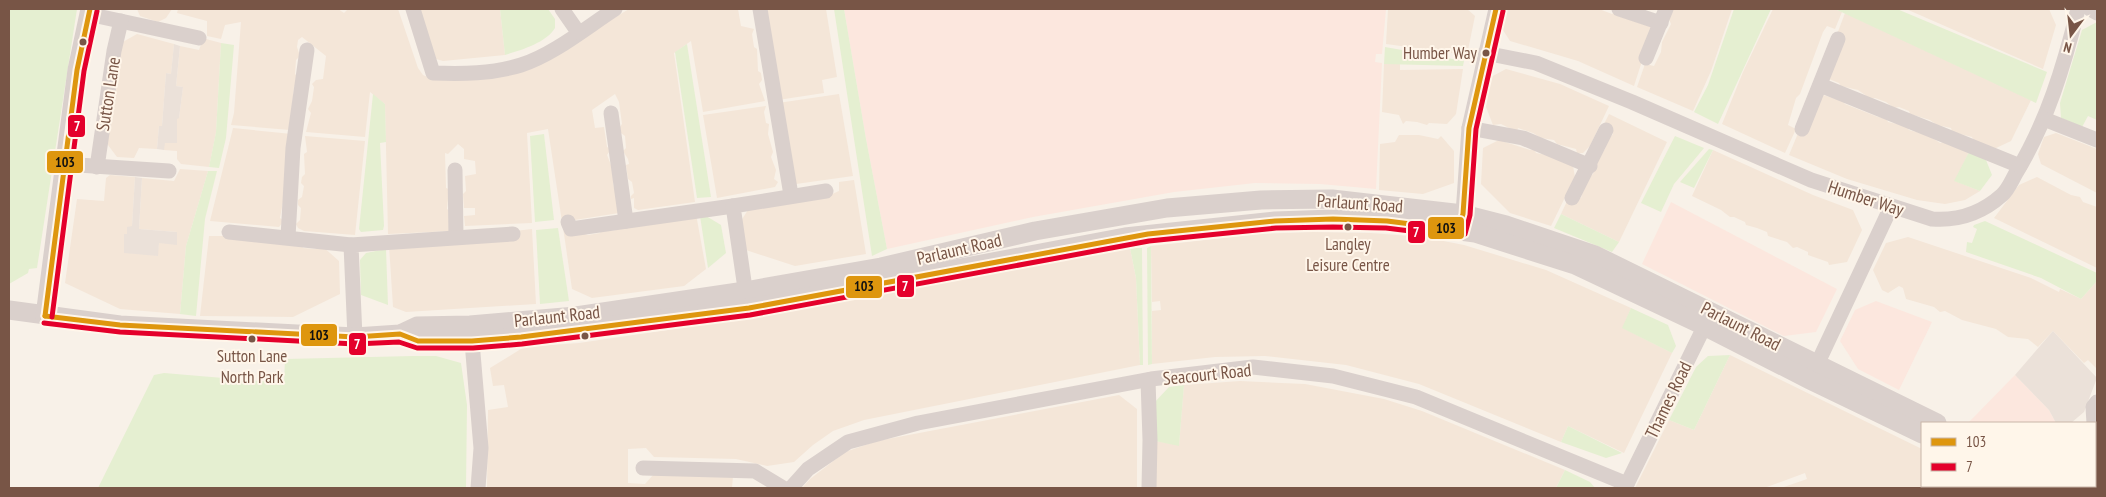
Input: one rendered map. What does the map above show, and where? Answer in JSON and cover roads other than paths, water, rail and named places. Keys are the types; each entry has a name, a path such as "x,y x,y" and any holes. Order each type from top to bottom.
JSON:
{"street":[{"path":"413,9 433,73 472,74 522,65 554,48 615,9"},
{"path":"562,9 578,32"},
{"path":"760,9 791,195"},
{"path":"1461,222 1470,128 1496,9"},
{"path":"1619,9 1661,24"},
{"path":"1646,58 1666,9"},
{"path":"2078,10 2097,13"},
{"name":"Humber Way","path":"1485,53 1536,63 1632,102 1811,180 1932,219 1952,220 1978,212 2003,194 2031,149 2062,70 2078,10"},
{"name":"Sutton Lane","path":"45,316 63,164 77,70 89,11 199,38"},
{"name":"Sutton Lane","path":"97,167 114,51 122,20"},
{"path":"1802,128 1838,39"},
{"path":"288,237 293,148 307,50"},
{"path":"1820,85 2020,166"},
{"path":"611,113 626,221"},
{"path":"2044,119 2097,140"},
{"path":"1470,128 1523,138 1590,166"},
{"path":"1572,198 1590,166 1606,130"},
{"path":"63,164 169,171"},
{"path":"454,170 456,237"},
{"path":"568,222 572,228 826,191"},
{"path":"733,206 747,300"},
{"path":"1814,372 1891,207"},
{"name":"Parlaunt Road","path":"9,310 120,325 355,337 400,334 417,326 471,333 576,316 747,300 1148,234 1275,221 1333,219 1461,222 1708,318 1814,372 1921,433"},
{"path":"229,232 288,237 352,246 513,234"},
{"path":"352,246 355,337"},
{"name":"Thames Road","path":"1626,486 1708,318"},
{"path":"471,333 481,448 478,488"},
{"name":"Seacourt Road","path":"791,488 808,469 848,442 918,422 1148,380 1252,367 1333,376 1416,397 1626,486"},
{"name":"Parlaunt Road","path":"1814,372 1935,422"},
{"path":"1148,380 1149,488"},
{"path":"2094,422 2094,407 2097,402"},
{"path":"2096,454 2096,478"},
{"path":"643,468 755,471 783,488"}],"place":[{"name":"Humber Way","path":"1486,53"},
{"name":"Langley Leisure Centre","path":"1348,227"},
{"name":"Sutton Lane North Park","path":"252,339"}]}
